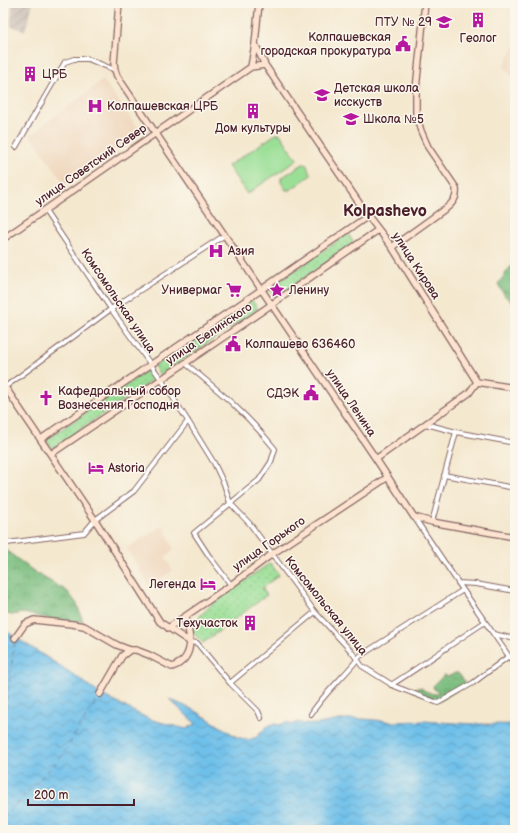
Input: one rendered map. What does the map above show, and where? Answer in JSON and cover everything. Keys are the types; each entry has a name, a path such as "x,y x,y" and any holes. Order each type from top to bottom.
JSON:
{"street":[{"path":"16,147 65,62 74,59 88,59 115,70 119,3"},
{"path":"259,3 251,67 264,65"},
{"path":"392,247 449,206 454,201 457,194 456,188 428,147 420,132 416,115 416,89 425,3"},
{"name":"улица Кирова","path":"255,44 264,65 368,216 392,247 477,382"},
{"name":"улица Советский Север","path":"3,239 251,67"},
{"name":"улица Ленина","path":"115,70 462,590 515,665"},
{"name":"Комсомольская улица","path":"45,211 188,421 214,463 224,484 230,503 250,524 315,612 351,651 362,666 391,685 438,703 473,683 509,656"},
{"name":"улица Белинского","path":"40,439 262,290 368,216"},
{"name":"улица Белинского","path":"51,454 378,230"},
{"path":"225,235 111,309 4,386 95,520 160,622 190,642 198,643 230,683 258,711 261,718"},
{"path":"185,363 225,396 258,428 275,449 271,462 259,480 194,533 231,585"},
{"path":"376,459 469,393 477,382 515,388"},
{"path":"3,541 7,543 84,534 95,520 134,491 188,421"},
{"path":"426,424 456,432 515,443"},
{"path":"432,522 456,432"},
{"path":"444,475 515,488"},
{"name":"улица Горького","path":"168,628 231,585 272,554 388,477"},
{"path":"414,517 432,522 515,537"},
{"path":"458,583 476,584 515,591"},
{"path":"311,714 317,704 360,656 462,590"},
{"path":"230,683 315,612"},
{"path":"15,638 25,624 34,620 48,620 84,626 117,645 149,655 172,667 178,666 188,652 190,642 186,616"},
{"path":"391,685 485,622"},
{"path":"494,634 515,639"},
{"path":"100,694 122,656 130,650"}],"shaded area":[{"path":"14,3 33,3 25,31 11,26 12,8"},
{"path":"515,45 515,81 504,66"},
{"name":"Колпашевская ЦРБ","path":"103,80 141,132 64,183 30,135"},
{"path":"164,525 174,550 165,557 173,571 149,585 127,548"}],"green space":[{"path":"276,134 280,134 297,159 247,194 228,166"},
{"path":"303,164 306,164 311,175 290,190 286,190 281,182 281,178"},
{"path":"348,234 354,243 275,298 269,288"},
{"path":"511,266 515,266 515,306 505,296 498,284"},
{"path":"251,299 258,309 160,375 154,366"},
{"path":"149,369 155,378 52,449 46,440"},
{"path":"3,548 36,573 67,591 77,604 83,622 50,619 23,613 12,615 3,613"},
{"path":"270,563 279,575 262,588 267,595 203,643 191,631 199,617 213,603"},
{"path":"458,673 465,682 465,685 440,701 413,691 413,689 422,687 423,690 433,694 439,693 433,686 444,675 450,676"}],"water":[{"path":"3,629 74,675 100,694 149,719 186,729 196,724 169,699 196,711 237,737 248,740 257,737 266,727 275,724 280,725 286,722 292,725 298,722 304,724 317,724 343,720 367,719 395,722 423,721 515,724 515,830 3,830"}],"ferry route":[{"path":"3,727 15,640"},
{"path":"3,818 61,757 99,696"}],"place":[{"name":"Геолог","path":"478,20"},
{"name":"ПТУ № 29","path":"444,22"},
{"name":"Колпашевская городская прокуратура","path":"403,44"},
{"name":"ЦРБ","path":"30,74"},
{"name":"Детская школа исскуств","path":"322,95"},
{"name":"Колпашевская ЦРБ","path":"95,106"},
{"name":"Дом культуры","path":"253,111"},
{"name":"Школа №5","path":"351,119"},
{"name":"Азия","path":"216,251"},
{"name":"Универмаг","path":"234,290"},
{"name":"Ленину","path":"277,290"},
{"name":"Колпашево 636460","path":"233,344"},
{"name":"СДЭК","path":"311,393"},
{"name":"Кафедральный собор Вознесения Господня","path":"46,398"},
{"name":"Astoria","path":"96,468"},
{"name":"Легенда","path":"208,584"},
{"name":"Техучасток","path":"250,623"}],"district":[{"name":"Kolpashevo","path":"385,211"}]}
